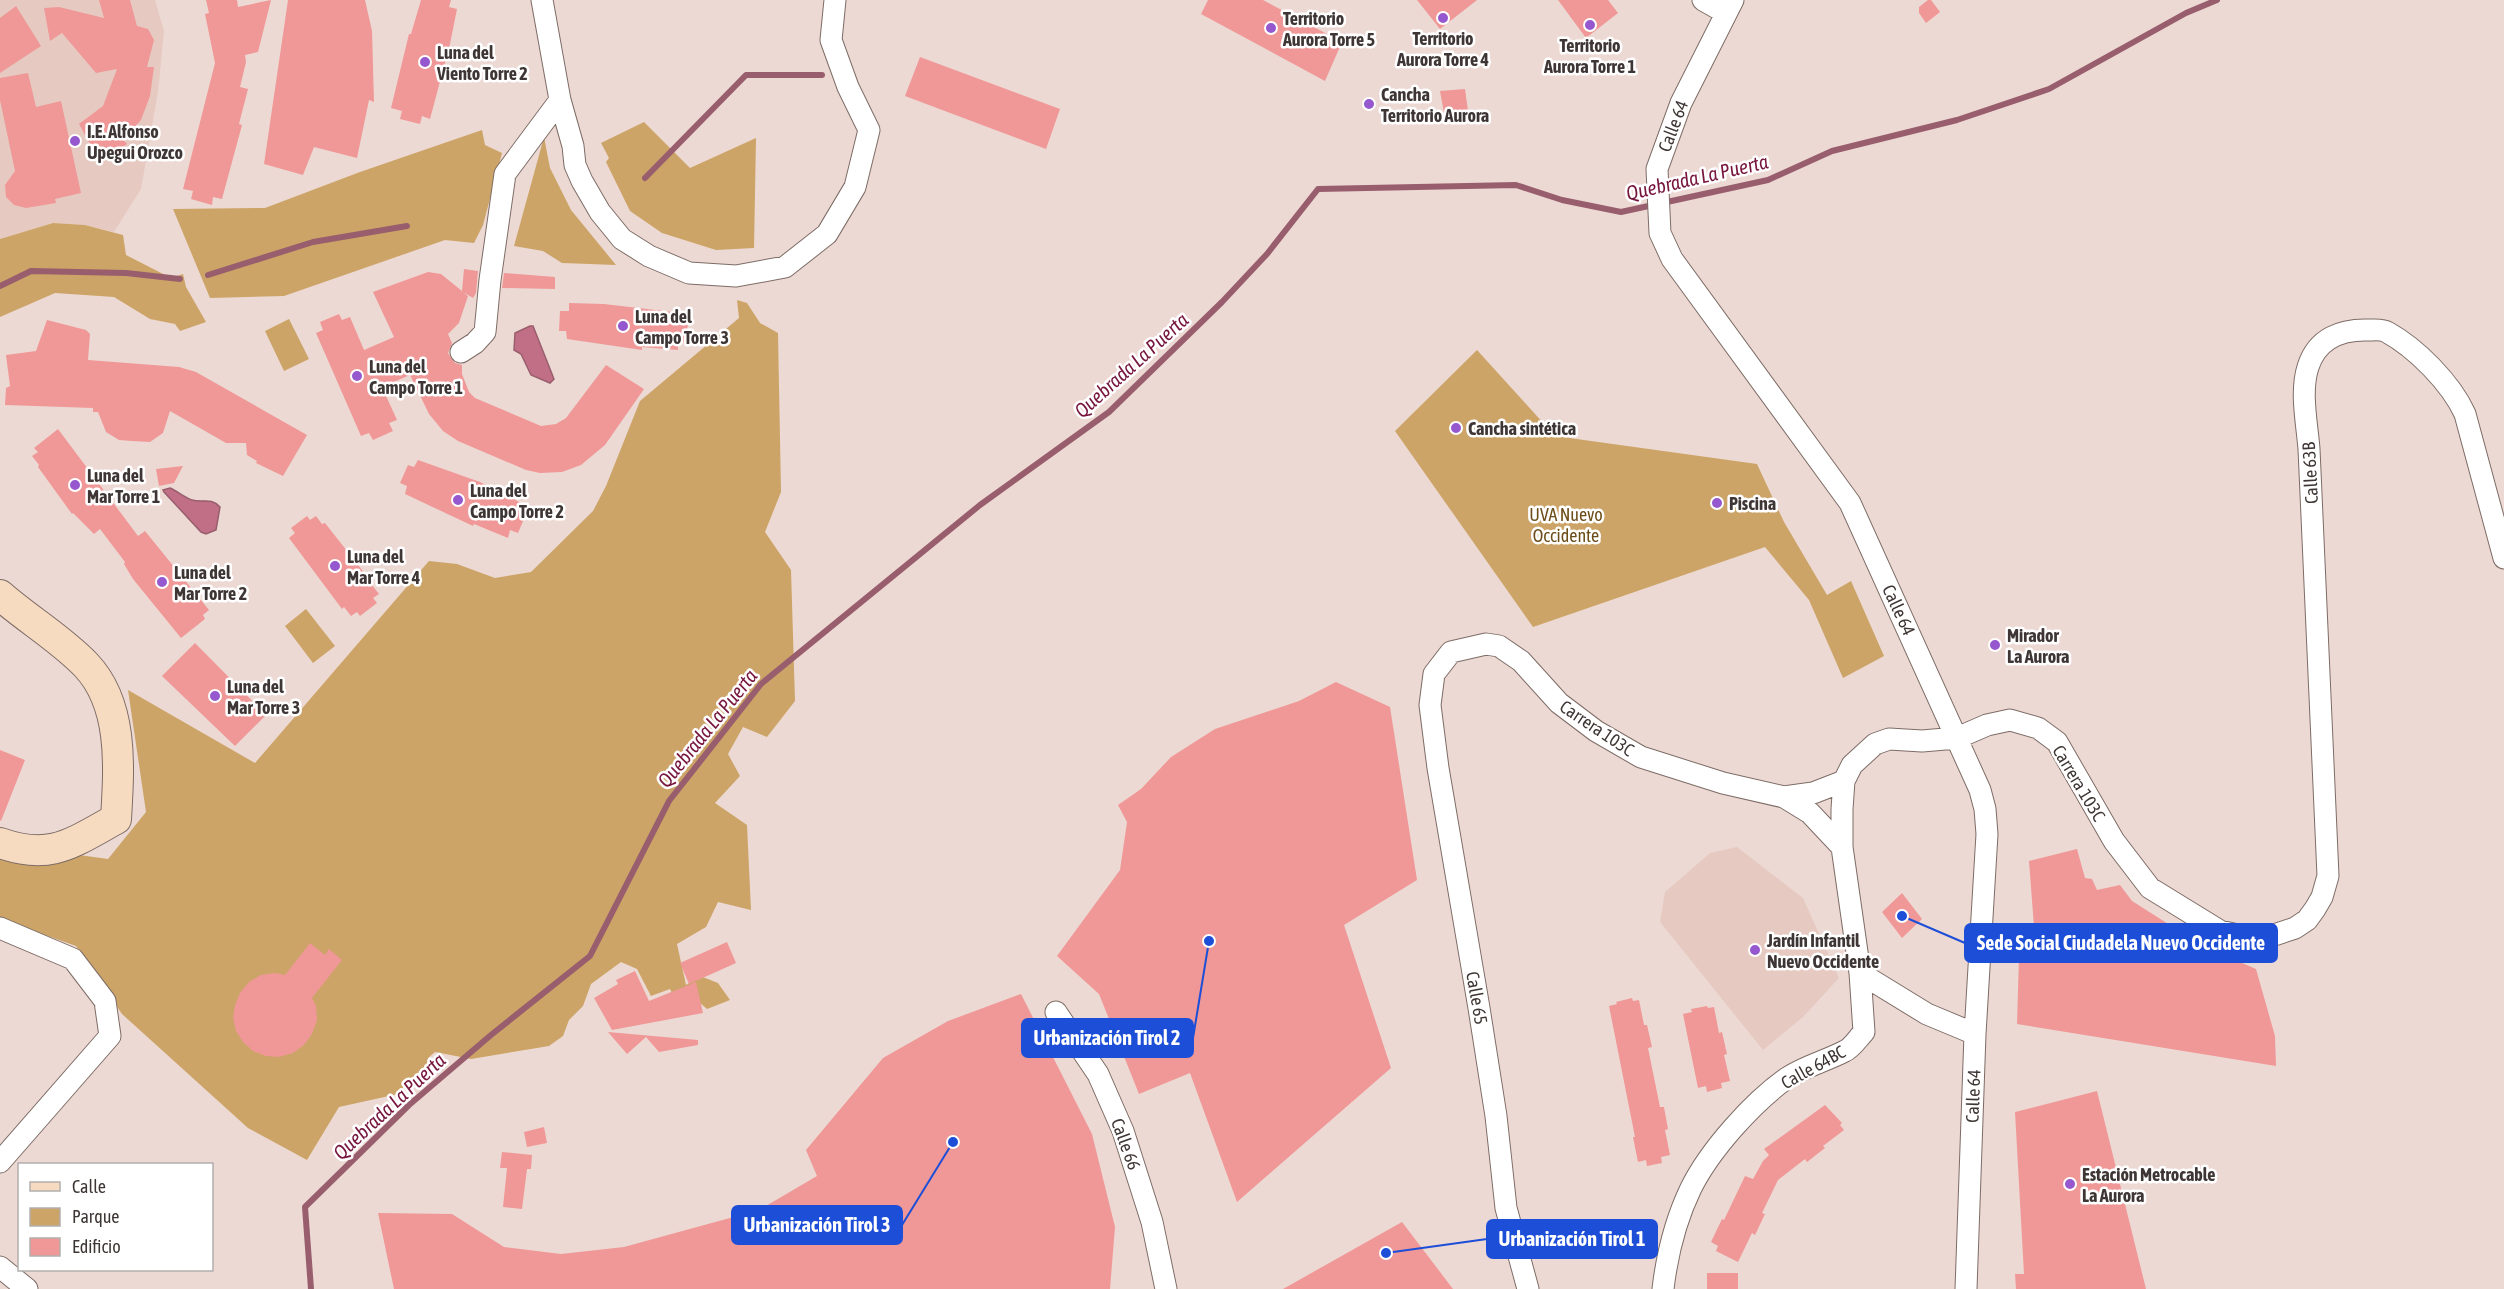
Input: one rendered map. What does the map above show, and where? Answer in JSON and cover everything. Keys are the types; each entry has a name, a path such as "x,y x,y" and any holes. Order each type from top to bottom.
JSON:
{"street":[{"path":"542,0 560,100 573,146 575,165 582,182 600,212 622,239 649,256 690,273 736,276 785,267 827,234 855,187 868,130 848,87 831,40 834,2"},
{"path":"1703,0 1730,6"},
{"name":"Calle 64","path":"1730,6 1681,103 1657,169 1660,233 1672,259 1850,503 1980,790 1985,809 1987,834 1975,1034 1966,1289"},
{"path":"461,352 476,343 485,332 505,174 560,100"},
{"name":"Calle 63B","path":"2295,928 2307,920 2315,909 2322,897 2328,876 2309,449 2304,385 2309,364 2319,348 2333,335 2349,329 2385,330 2415,352 2456,395 2465,414 2504,558"},
{"path":"0,595 69,649 99,681 108,699 117,741 118,784 116,819 62,848 22,850 0,843"},
{"name":"Carrera 103C","path":"1430,705 1434,674 1451,652 1486,644 1499,646 1521,661 1559,703 1596,731 1641,757 1723,783 1784,797"},
{"name":"Calle 65","path":"1430,705 1437,768 1485,1047 1506,1208 1528,1289"},
{"name":"Carrera 103C","path":"1844,781 1852,765 1875,744 1889,739 1922,741 1956,738 1987,725 2010,720 2038,728 2057,742 2114,842 2150,888 2220,931 2259,940 2295,928"},
{"path":"1784,797 1813,793 1844,781"},
{"name":"Calle 64BC","path":"1663,1289 1673,1234 1691,1187 1713,1154 1748,1112 1787,1078 1816,1062 1847,1050 1864,1032 1860,973 1842,847 1844,781"},
{"path":"1784,797 1810,813 1842,847"},
{"path":"0,928 73,959 105,1001 110,1036 0,1162"},
{"path":"1860,973 1927,1014 1975,1034"},
{"name":"Calle 66","path":"1056,1012 1098,1074 1123,1131 1152,1222 1166,1289"},
{"path":"0,1268 27,1289"}],"shaded area":[{"name":"I.E. Alfonso Upegui Orozco","path":"0,0 155,0 164,31 158,92 141,189 114,232 85,225 53,223 0,239"},
{"path":"533,326 554,379 550,383 531,375 521,354 514,350 515,333"},
{"path":"170,488 192,500 210,501 217,504 220,507 216,530 206,534 201,532 163,490"},
{"name":"Jardín Infantil Nuevo Occidente","path":"1737,847 1803,898 1839,978 1803,1017 1763,1050 1660,922 1665,892 1710,853"}],"green space":[{"path":"644,122 690,168 756,138 754,248 716,250 662,233 630,211 606,162 609,158 601,143"},
{"path":"482,130 485,145 502,153 483,225 474,243 445,240 284,296 210,298 173,209 265,208"},
{"path":"544,137 550,168 571,210 616,265 562,263 543,251 514,246"},
{"path":"53,223 85,225 123,235 126,255 171,278 183,274 186,287 206,322 180,331 175,324 150,319 114,297 55,293 0,317 0,239"},
{"path":"737,300 747,303 760,323 778,333 781,492 765,532 791,570 795,701 767,737 743,727 728,754 740,776 715,803 747,825 751,910 718,902 706,927 677,944 686,985 700,976 718,983 730,1000 707,1009 691,995 676,1001 670,989 651,996 637,969 621,962 591,984 583,1006 569,1020 563,1036 549,1046 471,1059 435,1052 428,1058 429,1074 405,1085 398,1094 339,1107 307,1160 248,1128 122,1014 76,946 0,919 0,844 108,859 146,812 128,690 255,763 429,561 457,564 495,578 531,572 593,511 606,486 640,401 739,318"},
{"path":"289,319 309,359 284,371 265,331"},
{"name":"UVA Nuevo Occidente","path":"1477,350 1555,436 1757,464 1784,522 1827,595 1851,581 1884,656 1843,678 1809,600 1765,547 1533,627 1395,431"},
{"path":"306,609 335,646 313,663 285,626"}],"building":[{"path":"99,0 130,0 137,26 148,29 154,40 147,67 154,67 150,96 141,120 123,139 127,144 101,164 79,124 103,106 117,69 96,73 62,33 50,41 44,8 59,7 104,18"},
{"path":"206,0 237,0 238,7 271,0 258,52 245,55 246,62 240,87 248,89 239,124 242,125 222,199 213,197 212,205 191,199 193,191 183,189 215,63 205,14 209,13"},
{"path":"288,0 365,0 372,31 374,102 369,100 357,158 314,147 303,175 264,164"},
{"name":"Luna del Viento Torre 2","path":"421,0 451,0 449,7 457,9 430,119 422,116 420,124 400,119 402,111 391,108 409,34 411,34"},
{"name":"Territorio Aurora Torre 5","path":"1208,0 1263,0 1342,42 1325,81 1201,14"},
{"name":"Territorio Aurora Torre 4","path":"1417,0 1477,0 1440,29"},
{"name":"Territorio Aurora Torre 1","path":"1558,0 1608,0 1618,13 1586,38"},
{"path":"1931,0 1940,12 1926,23 1919,13 1919,7"},
{"path":"16,6 41,46 0,73 0,18"},
{"path":"920,57 1060,109 1046,149 905,96"},
{"path":"28,73 36,107 61,101 81,193 55,199 56,203 26,208 14,205 6,197 5,185 15,171 0,100 0,78"},
{"path":"1465,89 1468,111 1444,113 1440,91"},
{"path":"464,269 478,271 476,293 473,298 463,292 468,296 459,323 448,334 452,343 448,353 455,363 462,365 462,374 469,392 475,398 541,426 556,424 566,418 606,365 644,389 605,445 581,465 562,472 540,473 526,470 458,441 443,431 429,414 410,375 382,387 397,420 389,423 393,431 373,440 369,433 361,436 316,333 323,330 320,322 339,314 342,320 350,317 364,350 394,337 373,292 428,272 441,274 462,291"},
{"path":"504,273 555,277 555,289 502,288"},
{"name":"Luna del Campo Torre 3","path":"569,303 604,304 681,313 680,321 688,322 686,342 678,341 678,350 642,347 642,350 567,339 566,331 559,331 560,311 569,311"},
{"path":"47,320 86,330 90,334 88,360 179,367 196,372 307,435 283,476 256,463 257,461 247,455 246,443 226,443 170,411 163,433 150,442 119,440 106,432 98,412 93,412 93,408 5,405 6,388 10,386 6,355 36,351"},
{"path":"58,429 138,536 145,531 209,610 203,615 205,619 181,638 133,579 125,562 100,529 94,534 72,514 38,467 39,465 32,456 38,452 34,448"},
{"name":"Luna del Campo Torre 2","path":"418,460 480,482 521,503 518,511 526,514 518,533 510,530 508,538 474,524 473,526 405,494 407,486 400,483 408,465 414,467"},
{"path":"183,466 174,483 159,486 156,469"},
{"name":"Luna del Mar Torre 4","path":"307,516 310,520 316,516 322,524 325,523 379,594 373,598 377,603 360,616 357,612 351,616 344,607 342,609 289,538 295,533 291,528"},
{"name":"Luna del Mar Torre 3","path":"195,643 266,715 235,746 162,676"},
{"path":"1336,682 1390,707 1417,880 1344,925 1391,1068 1237,1202 1190,1073 1139,1094 1099,994 1057,956 1120,870 1127,822 1118,805 1141,789 1171,757 1215,729 1299,701"},
{"path":"0,750 25,760 1,821 0,820"},
{"path":"2077,849 2085,878 2092,879 2097,890 2120,885 2132,901 2203,946 2256,969 2275,1036 2276,1066 2017,1024 2019,957 2036,953 2029,861"},
{"path":"1902,893 1922,919 1902,938 1882,912"},
{"path":"727,942 736,963 689,984 680,963"},
{"path":"310,943 325,955 329,949 342,960 312,998 316,1006 317,1020 312,1034 304,1045 293,1053 279,1057 266,1056 253,1051 236,1031 233,1018 240,993 249,982 261,975 275,973 285,975"},
{"path":"635,971 649,1001 696,982 703,1013 612,1030 594,998 618,984 616,980"},
{"path":"1021,994 1092,1134 1115,1227 1110,1289 394,1289 378,1213 452,1214 504,1247 561,1254 624,1247 759,1210 817,1176 806,1150 883,1058 948,1021"},
{"path":"1632,998 1633,1001 1639,1000 1644,1025 1647,1025 1652,1047 1648,1048 1660,1107 1664,1107 1668,1129 1665,1130 1670,1155 1661,1157 1662,1163 1647,1166 1646,1160 1638,1162 1609,1006"},
{"path":"1707,1006 1708,1008 1714,1007 1719,1033 1722,1032 1730,1081 1721,1083 1722,1088 1707,1092 1706,1086 1698,1088 1683,1014 1692,1012 1691,1009"},
{"path":"608,1032 698,1040 698,1045 659,1052 646,1037 627,1054"},
{"name":"Estación Metrocable La Aurora","path":"2097,1091 2146,1289 2016,1289 2015,1274 2024,1274 2015,1112"},
{"path":"1825,1105 1842,1123 1840,1125 1844,1130 1807,1162 1805,1159 1778,1180 1762,1213 1765,1214 1755,1235 1752,1233 1738,1262 1716,1251 1718,1246 1711,1242 1745,1176 1753,1179 1769,1155 1764,1149"},
{"path":"544,1127 547,1143 527,1147 524,1132"},
{"path":"502,1152 532,1155 531,1169 527,1169 522,1209 503,1207 507,1168 500,1168"},
{"path":"1402,1222 1453,1289 1283,1289"},
{"path":"1707,1273 1738,1273 1738,1289 1707,1289"}],"waterway":[{"name":"Quebrada La Puerta","path":"311,1289 305,1207 409,1105 491,1035 590,956 669,801 761,684 980,505 1109,412 1222,302 1267,254 1318,189 1516,185 1562,200 1621,212 1768,180 1832,151 1957,120 2049,89 2186,13 2217,0"},
{"path":"645,178 746,75 822,75"},
{"path":"208,275 313,242 407,226"},
{"path":"0,286 31,271 126,273 180,279"}],"place":[{"name":"Territorio Aurora Torre 4","path":"1443,18"},
{"name":"Territorio Aurora Torre 1","path":"1590,25"},
{"name":"Territorio Aurora Torre 5","path":"1271,28"},
{"name":"Luna del Viento Torre 2","path":"425,62"},
{"name":"Cancha Territorio Aurora","path":"1369,104"},
{"name":"I.E. Alfonso Upegui Orozco","path":"75,141"},
{"name":"Luna del Campo Torre 3","path":"623,326"},
{"name":"Luna del Campo Torre 1","path":"357,376"},
{"name":"Cancha sintética","path":"1456,428"},
{"name":"Luna del Mar Torre 1","path":"75,485"},
{"name":"Luna del Campo Torre 2","path":"458,500"},
{"name":"Piscina","path":"1717,503"},
{"name":"Luna del Mar Torre 4","path":"335,566"},
{"name":"Luna del Mar Torre 2","path":"162,582"},
{"name":"Mirador La Aurora","path":"1995,645"},
{"name":"Luna del Mar Torre 3","path":"215,696"},
{"name":"Sede Social Ciudadela Nuevo Occidente","path":"1902,916"},
{"name":"Urbanización Tirol 2","path":"1209,941"},
{"name":"Jardín Infantil Nuevo Occidente","path":"1755,950"},
{"name":"Urbanización Tirol 3","path":"953,1142"},
{"name":"Estación Metrocable La Aurora","path":"2070,1184"},
{"name":"Urbanización Tirol 1","path":"1386,1253"}]}
